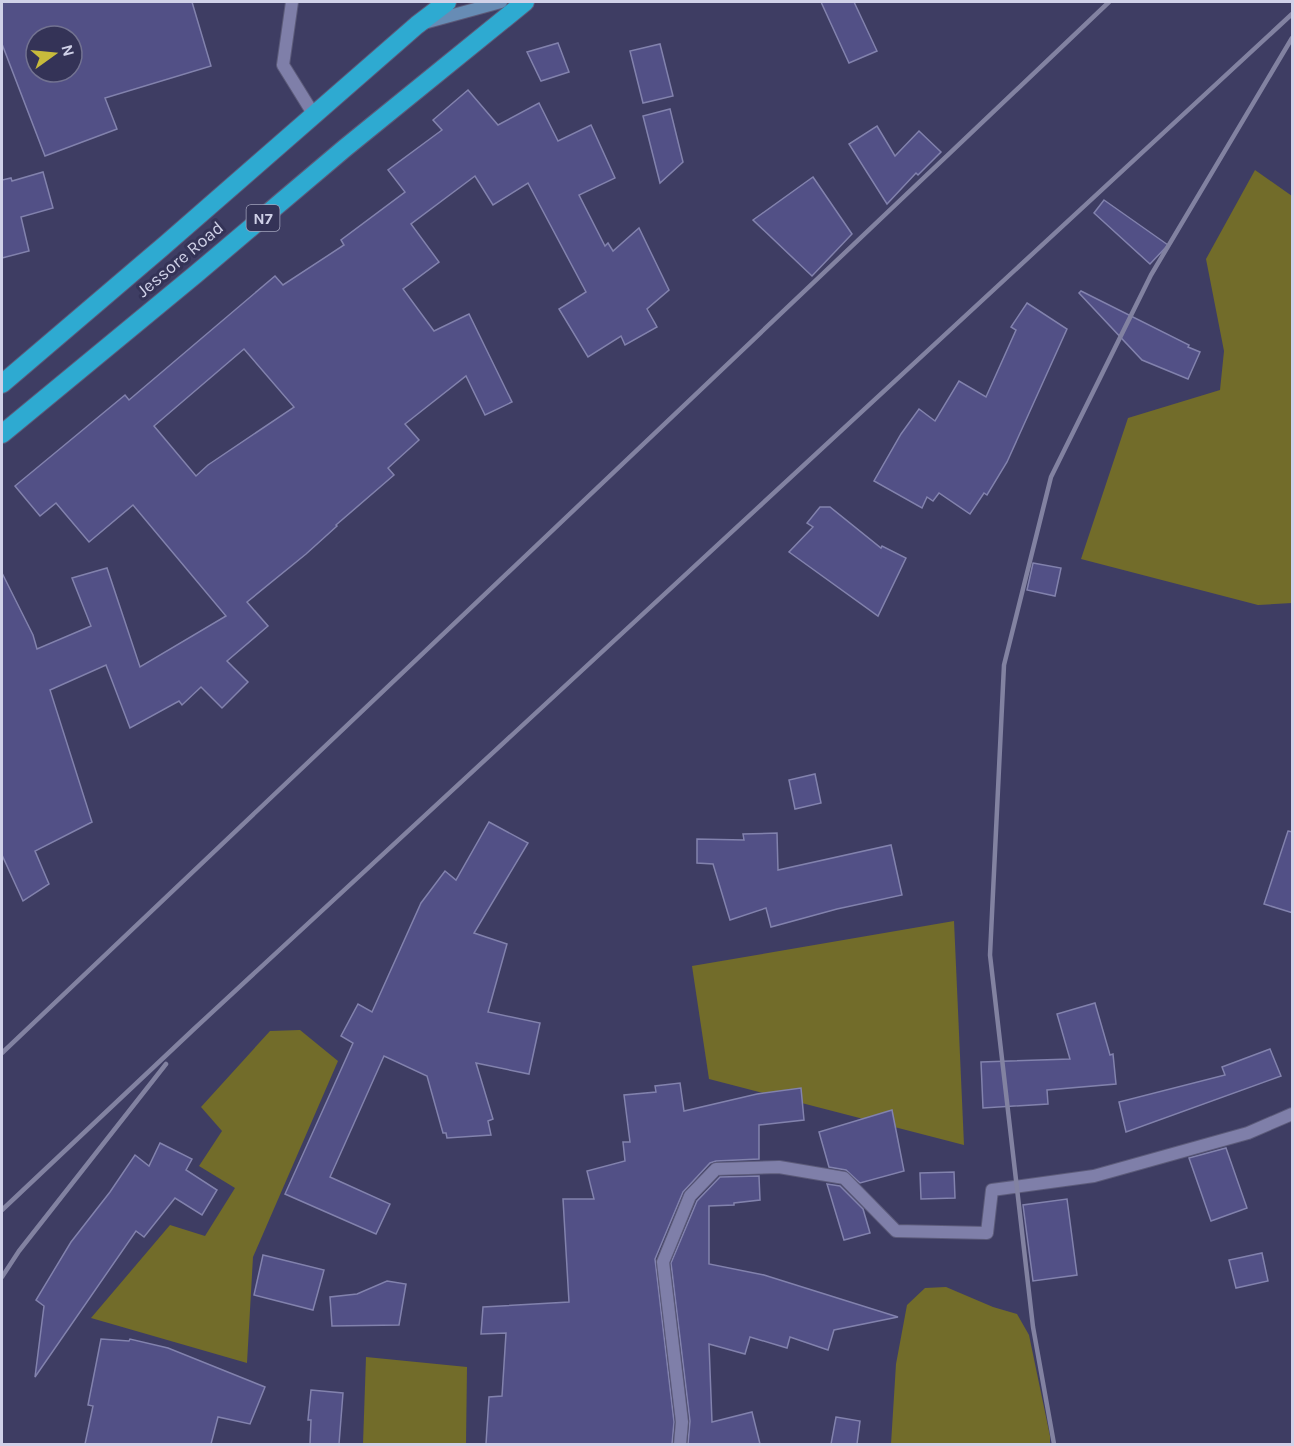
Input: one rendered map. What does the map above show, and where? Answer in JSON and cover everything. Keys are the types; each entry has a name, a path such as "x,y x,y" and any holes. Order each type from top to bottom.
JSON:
{"highway":[{"name":"Jessore Road","path":"2,384 417,25 447,2"},
{"name":"Jessore Road","path":"2,434 345,148 525,2"}],"main road":[{"path":"417,25 501,2"}],"street":[{"path":"292,2 283,64 314,115"},
{"path":"680,1444 682,1422 663,1262 690,1196 716,1169 779,1167 844,1178 897,1231 987,1233 992,1190 1094,1176 1248,1133 1293,1114"}],"shaded area":[{"path":"1255,170 1292,196 1292,603 1258,605 1081,559 1128,418 1220,390 1224,351 1206,259"},
{"path":"954,921 964,1145 709,1079 692,966"},
{"path":"300,1030 338,1061 253,1257 247,1363 91,1318 170,1225 205,1236 235,1188 199,1166 222,1131 201,1107 270,1031"},
{"path":"946,1287 993,1307 1017,1314 1029,1335 1050,1444 891,1444 896,1364 907,1305 925,1288"},
{"path":"366,1357 467,1367 466,1444 363,1444"}],"building":[{"path":"2,2 192,2 211,66 105,98 117,129 45,156 2,44"},
{"path":"821,2 854,2 877,51 849,63"},
{"path":"558,43 569,72 541,81 527,52"},
{"path":"660,44 673,96 643,103 630,51"},
{"path":"468,90 498,125 539,103 558,141 591,125 615,178 579,195 605,246 608,243 613,251 639,228 669,290 647,309 657,327 625,345 621,336 588,357 559,309 586,292 528,183 493,205 475,176 411,224 439,262 403,289 434,331 469,314 512,402 485,415 466,376 405,424 419,440 388,468 394,475 306,554 247,602 268,626 227,661 248,682 222,708 201,687 182,705 179,701 130,728 106,665 50,690 92,822 35,851 49,884 23,901 2,855 2,573 33,635 37,649 91,626 72,578 107,568 140,667 226,616 133,505 89,542 56,503 40,516 15,486 125,395 129,400 275,276 283,285 344,245 341,240 405,192 388,170 442,130 433,120","holes":["244,349 294,407 208,465 196,476 154,426"]},
{"path":"670,109 683,162 660,183 643,116"},
{"path":"877,126 895,156 919,131 941,152 918,175 916,173 887,204 849,144"},
{"path":"43,172 53,208 21,217 29,251 2,258 2,180 11,178 12,181"},
{"path":"813,177 852,234 812,276 753,220"},
{"path":"1104,200 1168,245 1150,264 1094,213"},
{"path":"1081,291 1200,352 1188,379 1142,360 1079,293"},
{"path":"1027,303 1067,329 1007,462 987,495 984,493 970,514 939,493 933,501 927,497 922,508 874,481 901,434 919,409 935,421 959,381 986,397 1016,330 1011,327"},
{"path":"820,507 830,507 881,548 882,546 906,558 878,616 789,552 813,527 807,523"},
{"path":"1033,563 1061,568 1055,596 1027,590"},
{"path":"815,774 821,803 795,809 789,780"},
{"path":"489,822 528,843 474,933 507,944 488,1012 540,1023 529,1074 476,1063 493,1119 488,1121 491,1135 447,1138 446,1133 443,1133 427,1076 384,1056 330,1177 390,1204 376,1234 285,1194 353,1043 341,1036 358,1004 372,1012 421,903 445,871 456,880"},
{"path":"1288,831 1293,832 1293,913 1264,904"},
{"path":"777,833 778,870 891,845 902,895 837,909 771,927 766,908 730,920 713,864 697,863 697,839 744,840 743,834"},
{"path":"1095,1003 1110,1055 1113,1054 1116,1084 1047,1090 1048,1104 983,1108 981,1062 1070,1059 1057,1014"},
{"path":"1270,1049 1281,1076 1126,1132 1119,1102 1225,1075 1222,1067"},
{"path":"680,1083 684,1111 757,1094 801,1088 804,1120 759,1125 759,1159 710,1163 683,1192 655,1259 674,1422 672,1444 486,1444 489,1397 502,1396 506,1333 481,1334 483,1307 569,1302 563,1199 594,1199 587,1171 625,1161 623,1142 630,1142 624,1095 656,1092 655,1086"},
{"path":"892,1110 904,1171 860,1183 846,1170 829,1167 819,1132"},
{"path":"160,1143 192,1159 186,1170 217,1190 202,1215 175,1198 144,1237 136,1231 35,1377 44,1306 36,1300 71,1242 135,1155 149,1166"},
{"path":"1226,1148 1247,1208 1211,1221 1189,1158"},
{"path":"954,1172 955,1198 921,1199 920,1173"},
{"path":"759,1176 760,1200 734,1203 734,1205 709,1206 709,1264 764,1275 898,1317 834,1330 828,1350 790,1337 787,1348 750,1337 745,1354 709,1344 712,1422 752,1412 760,1444 688,1444 690,1421 671,1263 697,1201 720,1177"},
{"path":"827,1184 840,1186 863,1209 870,1233 844,1240"},
{"path":"1067,1199 1077,1275 1033,1281 1023,1205"},
{"path":"1262,1253 1268,1281 1236,1288 1229,1260"},
{"path":"263,1255 324,1270 313,1310 254,1295"},
{"path":"387,1281 406,1284 399,1325 332,1326 330,1297 357,1294"},
{"path":"101,1339 129,1341 130,1339 168,1348 265,1387 250,1424 218,1417 211,1444 85,1444 93,1406 88,1405"},
{"path":"311,1390 343,1393 339,1444 310,1444 311,1420 308,1420"},
{"path":"836,1417 860,1421 857,1444 831,1444"}],"railway":[{"path":"2,1053 1109,2"},
{"path":"2,1210 194,1029 1292,14"},
{"path":"1054,1444 1033,1327 990,955 1004,665 1051,477 1151,275 1292,38"},
{"path":"2,1277 19,1251 166,1064"}]}
